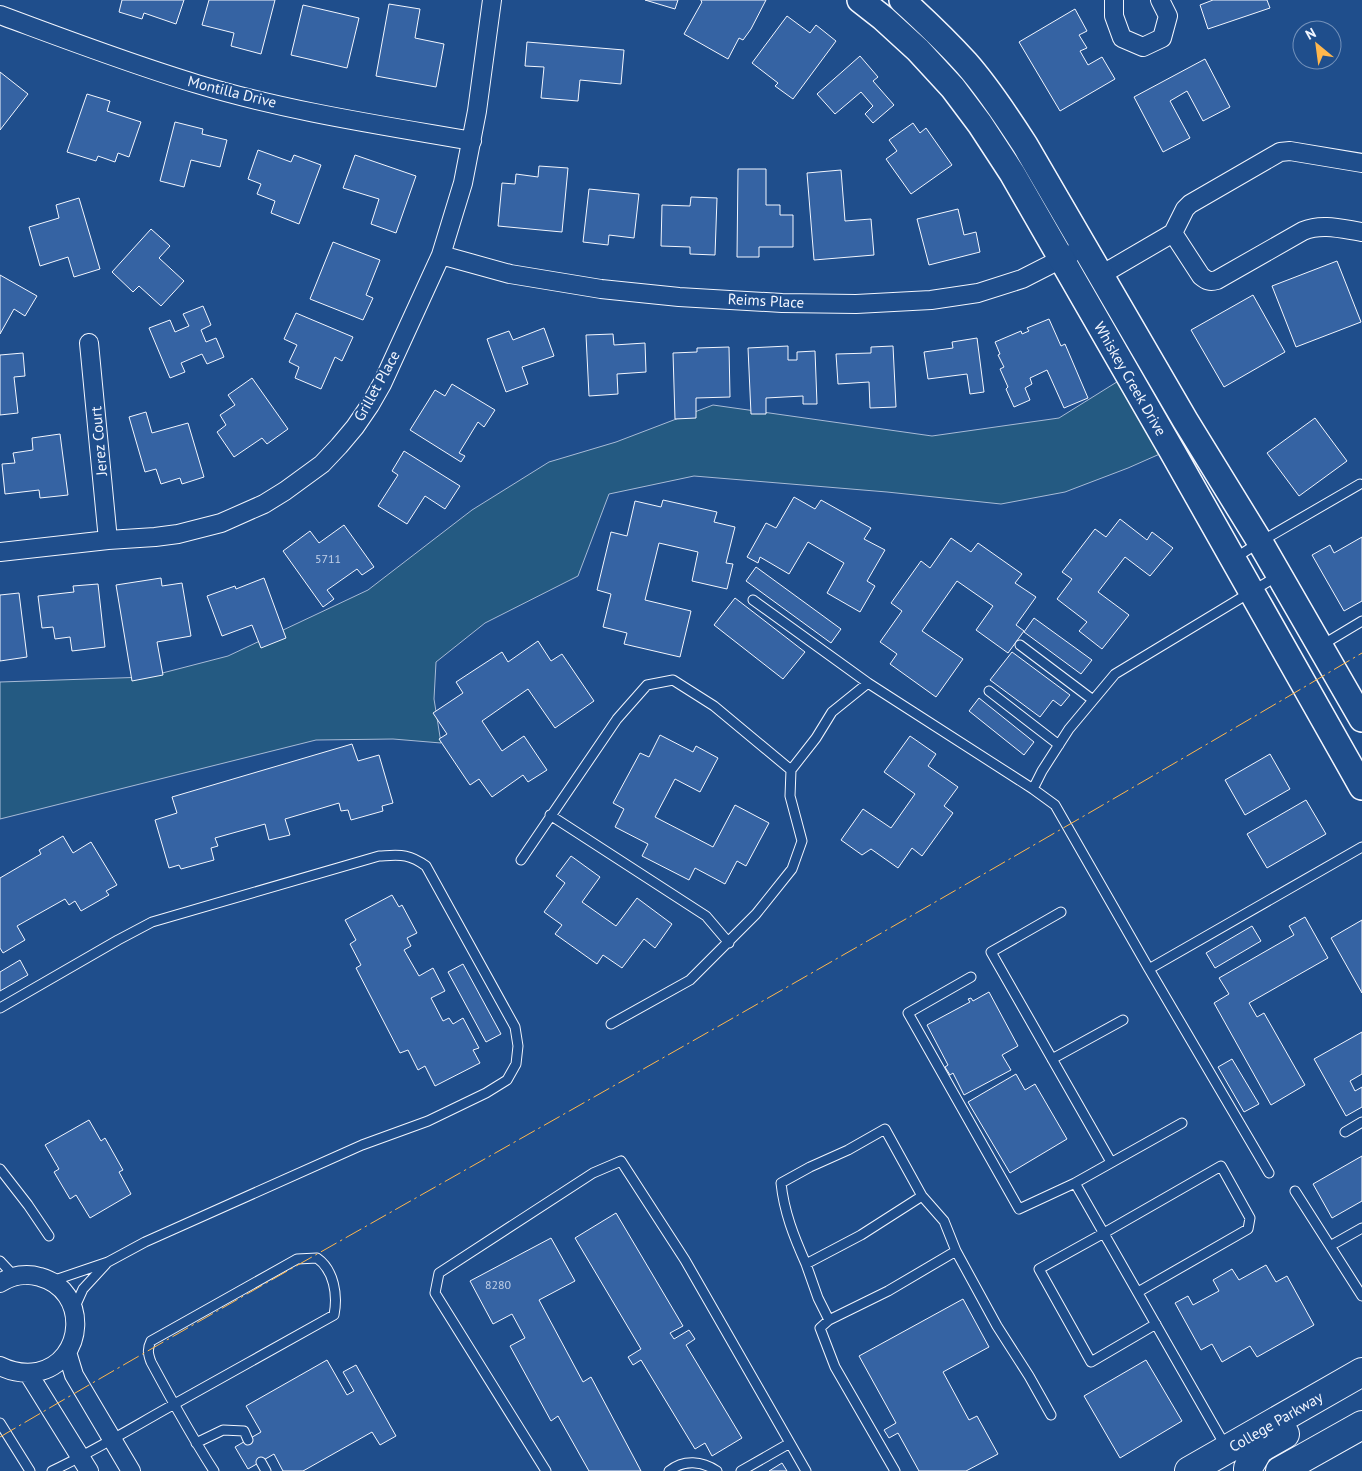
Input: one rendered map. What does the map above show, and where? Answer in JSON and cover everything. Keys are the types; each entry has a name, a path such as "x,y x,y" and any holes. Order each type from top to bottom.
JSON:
{"main road":[{"name":"College Parkway","path":"1189,1471 1362,1372"},
{"path":"1248,1471 1259,1449 1340,1403 1362,1378"},
{"path":"1280,1471 1362,1425"}],"street":[{"name":"Grillet Place","path":"0,552 178,534 221,523 271,500 304,478 322,464 344,440 370,406 382,384 441,255 464,183 478,111 492,0"},
{"name":"Whiskey Creek Drive","path":"860,0 918,50 953,88 1012,172 1362,787"},
{"name":"Whiskey Creek Drive","path":"902,0 967,64 997,103 1025,145 1320,646 1352,694 1362,719"},
{"path":"1114,0 1114,16 1122,38 1143,47 1162,38 1168,16 1160,0"},
{"name":"Montilla Drive","path":"0,14 108,56 198,85 344,119 472,141"},
{"path":"1101,275 1173,233 1190,204 1280,152 1290,151 1362,163"},
{"path":"1173,233 1202,276 1206,280 1211,281 1217,280 1312,227 1323,226 1362,232"},
{"name":"Reims Place","path":"441,255 510,274 601,289 678,297 782,303 856,304 931,300 978,293 1022,279 1085,247"},
{"name":"Jerez Court","path":"89,343 108,540"},
{"path":"1,1368 28,1373 44,1370 57,1363 67,1352 74,1338 76,1323 74,1308 65,1293 52,1281 34,1275 7,1279"},
{"path":"67,1352 74,1375 131,1471"},
{"path":"28,1373 85,1464"}],"lane":[{"path":"1233,560 1260,542 1360,484"},
{"path":"1033,789 1042,771 1069,729 1115,674 1279,575"},
{"path":"753,600 868,683 1055,805 1269,1173"},
{"path":"1320,646 1362,621"},
{"path":"1020,645 1093,700"},
{"path":"521,860 617,719 647,685 674,680 714,706 791,770"},
{"path":"611,1024 690,980 756,914 792,869 802,841 790,796 791,770 816,738 832,712 868,683"},
{"path":"989,691 1059,745"},
{"path":"550,815 706,916 729,943"},
{"path":"1149,969 1362,847"},
{"path":"0,1008 152,922 379,856 399,855 414,858 426,866 515,1027 518,1046 516,1064 507,1080 486,1093 428,1121 362,1145 144,1242 108,1262 52,1281"},
{"path":"1061,912 991,952 1112,1162"},
{"path":"971,977 908,1013 1019,1209 1075,1182 1182,1123"},
{"path":"1052,1059 1123,1020"},
{"path":"1344,1132 1362,1122"},
{"path":"829,1320 793,1236 783,1200 781,1183 810,1167 848,1150 885,1129 922,1196 944,1221 956,1251 996,1326 1029,1376 1051,1415"},
{"path":"546,1471 435,1293 438,1273 593,1173 621,1161 685,1260 806,1471"},
{"path":"1138,1292 1248,1229 1250,1218 1221,1166 1104,1234 1039,1269 1092,1362 1156,1324"},
{"path":"0,1169 49,1236"},
{"path":"1075,1182 1228,1449"},
{"path":"1295,1191 1362,1296"},
{"path":"806,1264 861,1235 922,1196"},
{"path":"1330,1246 1362,1228"},
{"path":"895,1471 835,1368 820,1328 829,1320 888,1291 956,1251"},
{"path":"52,1471 85,1464 112,1439 174,1404 334,1314 336,1299 332,1279 326,1267 317,1258 298,1259 152,1341 149,1346 148,1355 174,1404 196,1443 214,1471"},
{"path":"0,1261 7,1279"},
{"path":"74,1308 83,1289 108,1262"},
{"path":"0,1423 30,1471"},
{"path":"196,1443 223,1430 244,1431 248,1440"},
{"path":"741,1471 790,1444"},
{"path":"261,1462 266,1471"},
{"path":"669,1471 682,1464 694,1462 706,1465 717,1471"}],"shaded area":[{"path":"1120,380 1162,453 1065,492 1001,504 887,492 694,476 609,494 578,576 485,623 436,662 434,699 441,743 393,739 316,740 0,819 0,682 147,677 228,656 368,590 472,510 549,462 616,442 713,405 932,436 1059,418"}],"building":[{"path":"122,0 184,0 176,24 144,13 142,19 119,12"},
{"path":"209,0 275,0 261,54 231,46 234,33 202,25"},
{"path":"645,0 678,0 675,9"},
{"path":"701,0 766,0 751,29 743,40 739,38 728,59 684,34 702,2"},
{"path":"1213,0 1267,0 1270,8 1208,29 1200,5"},
{"path":"389,4 420,9 415,38 444,44 436,87 376,76"},
{"path":"303,5 359,18 347,68 291,55"},
{"path":"1075,9 1087,31 1079,35 1087,48 1080,51 1088,65 1102,57 1115,79 1060,111 1019,42"},
{"path":"787,16 810,33 816,25 836,41 793,99 775,86 778,83 752,63"},
{"path":"527,42 624,50 621,84 580,80 578,101 541,98 544,67 525,66"},
{"path":"860,56 878,77 873,81 894,105 873,123 865,114 873,106 861,92 835,114 817,94"},
{"path":"1205,59 1230,107 1203,121 1187,91 1170,101 1190,138 1163,152 1134,97"},
{"path":"0,72 28,94 0,130"},
{"path":"87,94 110,101 107,111 141,122 129,157 118,153 115,162 98,156 96,161 67,152"},
{"path":"175,122 203,129 202,134 227,140 220,167 191,160 184,187 160,181"},
{"path":"913,123 920,133 926,128 952,165 911,194 886,159 897,151 889,140"},
{"path":"258,150 291,162 294,155 321,165 299,224 271,213 275,201 257,194 261,184 248,179"},
{"path":"355,155 416,176 396,233 371,224 379,199 343,188"},
{"path":"539,166 568,168 562,232 498,226 502,183 515,184 516,174 538,177"},
{"path":"738,169 766,169 766,205 780,205 780,215 793,215 793,247 759,247 759,257 737,257"},
{"path":"841,170 845,221 871,219 874,255 814,260 807,173"},
{"path":"589,189 639,194 634,238 609,235 608,245 583,242"},
{"path":"691,197 717,198 715,255 690,254 690,247 661,246 662,205 690,206"},
{"path":"79,198 100,269 74,277 68,257 40,266 29,227 59,218 56,205"},
{"path":"958,209 964,235 976,232 980,252 929,265 917,219"},
{"path":"151,229 170,246 159,258 184,281 161,306 139,286 133,292 112,272"},
{"path":"333,242 380,260 366,295 373,298 363,320 310,299"},
{"path":"1337,261 1361,322 1296,347 1272,286"},
{"path":"0,275 37,296 25,316 14,309 0,334"},
{"path":"1253,295 1285,352 1224,387 1191,330"},
{"path":"203,306 211,325 201,330 206,342 216,338 224,357 207,364 202,354 181,363 185,372 170,378 149,328 170,320 175,332 189,326 183,314"},
{"path":"296,313 353,337 342,361 335,357 321,389 295,378 299,367 289,362 297,345 284,339"},
{"path":"1049,319 1061,346 1065,344 1088,398 1064,408 1047,370 1030,378 1032,384 1025,388 1030,400 1014,407 1000,369 1004,367 998,355 1000,354 995,342 1021,331 1022,334 1029,331 1027,328"},
{"path":"544,328 554,356 522,367 528,384 506,392 487,339 509,331 513,340"},
{"path":"613,334 614,345 645,343 646,372 617,374 618,394 589,396 586,335"},
{"path":"977,338 984,392 970,394 967,374 928,379 924,352 953,348 952,342"},
{"path":"788,346 788,360 797,360 797,352 815,351 817,404 803,404 803,396 766,398 766,414 751,414 748,348"},
{"path":"893,346 896,407 870,408 869,382 838,384 836,354 871,353 871,347"},
{"path":"729,347 730,397 696,398 696,418 675,419 673,353 697,352 697,348"},
{"path":"23,353 25,376 14,377 18,413 0,415 0,355"},
{"path":"252,378 288,429 267,444 262,438 234,457 217,432 226,425 220,415 235,405 228,395"},
{"path":"452,384 495,410 484,427 478,422 459,453 465,456 461,462 410,430 435,390 445,396"},
{"path":"146,412 152,433 188,423 204,477 182,484 180,478 161,484 156,469 145,472 129,417"},
{"path":"1315,418 1347,461 1299,496 1267,453"},
{"path":"60,434 68,495 40,498 39,490 5,494 2,464 15,463 13,453 33,450 32,438"},
{"path":"404,451 460,486 445,509 425,496 407,524 378,506 398,475 392,471"},
{"path":"794,497 815,509 821,500 871,528 864,539 885,550 867,581 875,586 860,612 827,593 844,563 808,542 789,574 760,557 758,563 747,557 766,523 776,528"},
{"path":"663,500 717,512 714,522 735,527 726,563 733,564 727,589 692,581 698,552 659,543 645,600 691,611 680,657 624,644 627,633 603,627 611,594 597,590 611,532 627,536 635,501 661,507"},
{"path":"1120,519 1147,540 1152,532 1173,548 1150,576 1125,557 1098,592 1129,615 1102,649 1079,631 1087,622 1057,599 1072,579 1062,572 1095,529 1106,537"},
{"path":"344,525 374,567 362,575 357,569 327,590 334,599 323,607 283,551 310,531 319,543"},
{"path":"1362,537 1362,601 1344,611 1312,555 1330,545 1334,553"},
{"path":"951,538 971,552 978,543 1022,574 1015,583 1036,597 1016,625 1024,631 1008,653 976,630 993,606 957,581 922,631 963,659 936,697 890,664 897,654 880,642 902,611 891,603 921,561 930,568"},
{"path":"756,567 841,629 831,643 746,581"},
{"path":"161,578 162,586 182,583 191,636 157,642 163,675 132,681 116,585"},
{"path":"264,578 286,638 261,648 252,625 222,636 207,596 235,586 236,589"},
{"path":"98,584 105,647 72,651 70,637 55,639 53,627 42,628 38,596 74,592 73,586"},
{"path":"19,593 27,657 0,661 0,595"},
{"path":"735,598 805,652 783,679 714,625"},
{"path":"1034,618 1092,660 1081,674 1024,632"},
{"path":"538,641 551,661 562,654 594,701 555,728 528,689 482,721 502,751 524,736 547,770 528,782 523,775 492,797 479,779 470,785 439,739 447,734 433,713 463,693 456,682 502,652 508,662"},
{"path":"1012,652 1070,695 1061,706 1053,700 1040,717 990,680"},
{"path":"979,698 1034,742 1024,755 969,711"},
{"path":"660,735 693,752 696,746 718,758 700,792 675,779 655,817 713,847 735,805 769,823 746,866 737,861 725,884 695,868 689,880 642,856 648,844 615,827 624,809 613,803 640,753 649,757"},
{"path":"910,736 936,754 928,766 958,787 944,806 953,813 922,856 912,848 898,868 871,849 862,855 841,840 863,809 891,828 915,794 884,772"},
{"path":"352,744 358,761 379,755 393,803 382,806 383,811 351,820 348,810 341,811 339,803 285,819 290,835 269,840 265,824 215,838 218,846 211,848 214,860 181,869 179,865 169,868 155,820 177,813 172,797"},
{"path":"1270,754 1290,789 1245,815 1225,780"},
{"path":"1306,800 1326,834 1267,868 1247,834"},
{"path":"63,836 73,853 91,842 117,885 106,891 109,895 81,911 75,901 69,905 65,899 17,926 25,940 3,953 0,948 0,878 41,854 39,850"},
{"path":"571,856 600,877 582,902 616,926 637,898 672,924 655,948 644,939 622,968 603,955 597,964 555,934 562,925 544,912 565,883 556,876"},
{"path":"392,895 399,907 402,905 417,933 407,938 411,946 404,950 419,976 433,968 445,991 431,998 443,1021 449,1018 453,1024 463,1018 479,1048 473,1050 480,1063 435,1086 425,1066 418,1070 408,1050 400,1053 356,968 361,965 350,944 356,940 345,920"},
{"path":"1305,917 1328,958 1249,1003 1257,1017 1264,1013 1305,1085 1271,1105 1214,1003 1229,994 1219,978 1294,935 1289,926"},
{"path":"1362,920 1362,993 1331,938"},
{"path":"1252,926 1261,941 1215,968 1206,953"},
{"path":"20,960 28,975 0,991 0,972"},
{"path":"463,964 501,1034 486,1042 448,972"},
{"path":"989,992 1018,1046 1002,1055 1011,1070 964,1095 953,1073 950,1075 945,1067 948,1065 927,1025 970,1002 968,999 971,998 973,1001"},
{"path":"1362,1032 1362,1074 1350,1081 1355,1091 1362,1087 1362,1107 1346,1116 1314,1059"},
{"path":"1232,1059 1259,1104 1244,1112 1218,1067"},
{"path":"1016,1074 1025,1090 1035,1084 1067,1139 1010,1173 968,1102"},
{"path":"89,1120 101,1141 105,1138 123,1170 119,1172 131,1194 90,1218 76,1195 70,1199 54,1172 59,1169 45,1145"},
{"path":"1362,1156 1362,1201 1332,1218 1313,1184"},
{"path":"616,1213 683,1326 670,1333 674,1339 689,1330 695,1339 686,1345 742,1438 712,1456 705,1443 695,1449 641,1360 633,1365 628,1357 641,1349 575,1238"},
{"path":"551,1238 575,1281 539,1300 583,1382 591,1377 641,1471 589,1471 558,1416 551,1421 510,1346 525,1338 512,1314 493,1324 470,1281"},
{"path":"1266,1265 1276,1282 1287,1276 1314,1325 1257,1357 1250,1346 1222,1362 1212,1344 1201,1350 1175,1303 1188,1296 1193,1305 1219,1291 1213,1280 1232,1269 1239,1280"},
{"path":"963,1299 989,1347 943,1372 969,1420 977,1416 998,1454 966,1471 919,1471 898,1433 889,1438 884,1430 896,1423 859,1356"},
{"path":"327,1360 347,1395 354,1391 343,1372 356,1365 396,1436 380,1445 372,1432 303,1471 283,1471 274,1454 248,1469 235,1447 261,1432 246,1406"},
{"path":"1146,1360 1182,1421 1120,1458 1084,1396"},
{"path":"782,1463 787,1471 769,1471"}],"power":[{"path":"0,1437 236,1300 906,919 1362,653"}]}
